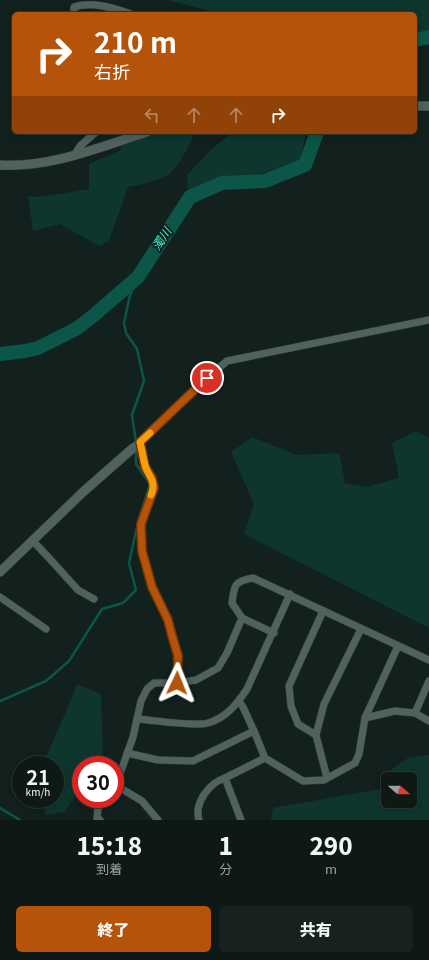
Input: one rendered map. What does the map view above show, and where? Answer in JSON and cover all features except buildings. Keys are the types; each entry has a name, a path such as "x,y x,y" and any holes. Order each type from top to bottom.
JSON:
{"street":[{"path":"74,12 74,7 82,4 112,8 125,12"},
{"path":"417,106 429,106"},
{"path":"74,156 80,146 94,134"},
{"path":"0,165 19,166 74,156 141,134"},
{"path":"0,572 83,492 137,445 226,361 429,320"},
{"path":"137,445 145,467 152,478 154,488 141,524 142,551 152,587 168,620 178,656 177,683"},
{"path":"32,540 78,590 94,599"},
{"path":"274,633 242,618 232,603 234,587 241,580 253,578 429,660"},
{"path":"137,719 187,724 208,723 229,712 239,702 247,689 274,633 290,594"},
{"path":"0,597 46,629"},
{"path":"316,735 298,724 291,706 290,686 322,611"},
{"path":"124,763 141,701 147,689 154,683 177,683 196,680 218,668 227,653 242,618"},
{"path":"327,778 316,735 324,704 361,629"},
{"path":"239,702 254,730 265,758 303,781 324,780 355,763 359,754 365,718 398,646"},
{"path":"415,713 429,681"},
{"path":"365,718 395,711 415,713 429,721"},
{"path":"127,753 158,760 193,761 254,730"},
{"path":"199,820 199,808 202,798 209,788 219,780 265,758"},
{"path":"225,778 241,820"},
{"path":"124,792 142,801 158,820"},
{"path":"98,808 97,818 100,820"}],"green space":[{"path":"168,0 429,0 429,35 417,38 417,12 213,12"},
{"path":"122,134 194,134 173,171 154,181 128,187 109,241 99,246 60,224 33,231 28,196 40,197 89,189 89,164 121,150"},
{"path":"230,134 305,134 300,161 257,175 188,190 187,175 213,148"},
{"path":"416,431 429,438 429,628 244,534 254,504 231,452 252,437 297,455 339,453 345,483 367,487 399,478 392,443"},
{"path":"77,684 101,694 103,756 72,756 72,801 64,812 45,815 45,808 64,808 64,756 46,756"},
{"path":"429,755 429,820 271,820 273,808 380,789 381,787 381,808 417,808 417,772 388,772 408,758"}],"waterway":[{"name":"濁川","path":"417,40 429,37"},
{"name":"濁川","path":"0,354 38,348 76,329 138,277 190,197 222,183 265,181 305,165 316,134"},
{"path":"136,442 132,415 144,381 137,349 126,333 124,323 130,295 138,277"},
{"path":"0,701 46,681 69,661 102,609 123,603 136,590 129,563 138,522 150,484 136,464 136,449"},
{"path":"0,808 20,820"}],"slow traffic":[{"path":"150,433 140,442 145,467 152,478 154,488 151,495"}],"route":[{"path":"177,683 178,656 168,620 152,587 142,551 141,524 154,488 152,478 145,467 140,442 207,378"}]}
